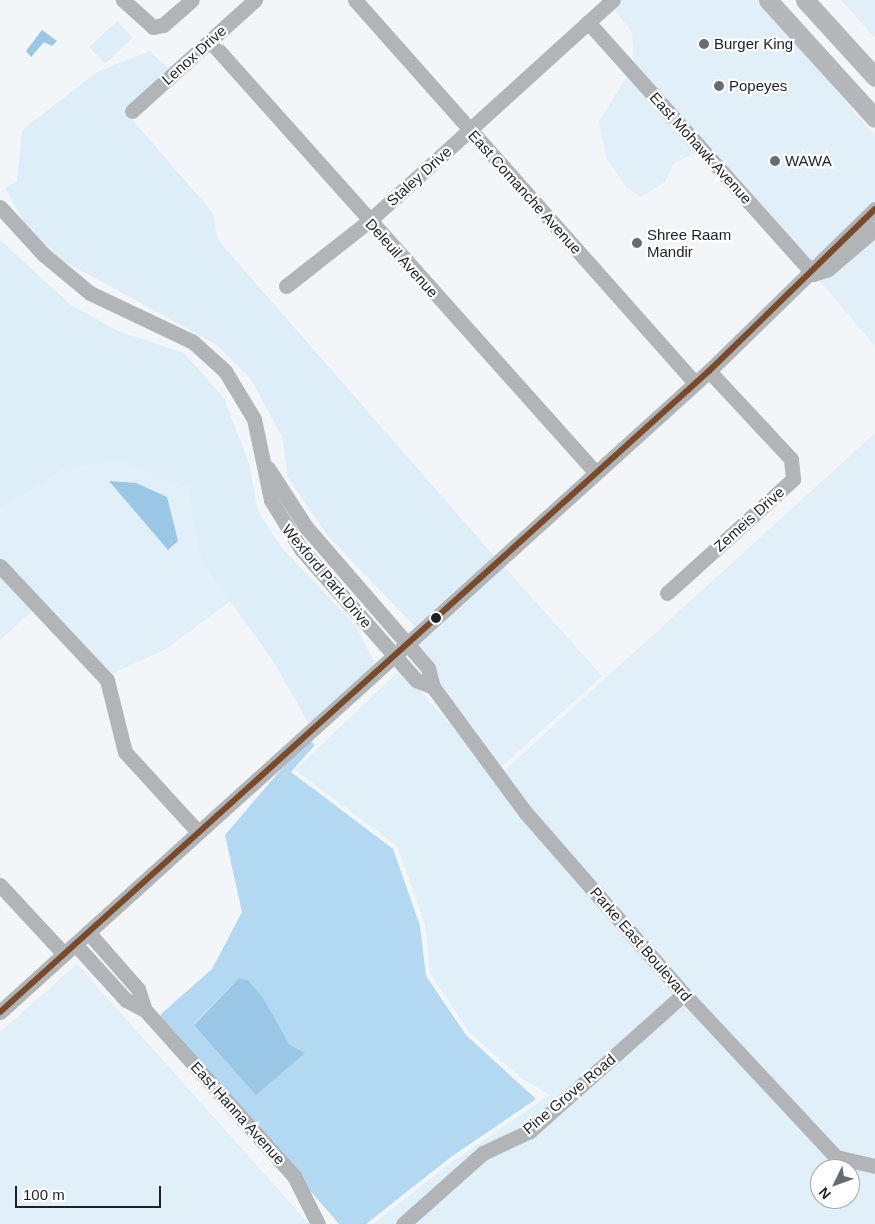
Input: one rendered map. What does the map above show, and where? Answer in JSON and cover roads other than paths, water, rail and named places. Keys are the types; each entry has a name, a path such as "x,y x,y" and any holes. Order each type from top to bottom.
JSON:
{"main road":[{"path":"768,0 875,118"},
{"path":"805,0 875,77"}],"street":[{"path":"123,0 153,27 163,25 192,0"},
{"name":"Lenox Drive","path":"132,111 255,0"},
{"name":"East Comanche Avenue","path":"356,0 469,130 695,383"},
{"name":"Staley Drive","path":"286,286 369,221 613,0"},
{"name":"East Mohawk Avenue","path":"588,22 813,274"},
{"name":"Deleuil Avenue","path":"210,40 369,221 596,473"},
{"name":"Wexford Park Drive","path":"0,207 43,254 90,294 193,342 209,355 240,390 254,419 265,463 271,500 282,523 393,654"},
{"path":"0,1012 393,654 709,371 813,274 820,261 875,209"},
{"path":"813,274 828,269 875,229"},
{"name":"Zemeis Drive","path":"667,593 793,479 791,459 709,371"},
{"name":"Wexford Park Drive","path":"265,463 306,527 407,642"},
{"path":"0,566 106,680 126,752 198,832"},
{"name":"Parke East Boulevard","path":"407,642 428,668 433,687 526,813 684,994 836,1158 875,1166"},
{"name":"Parke East Boulevard","path":"393,654 416,680 433,687"},
{"path":"0,885 64,954"},
{"name":"East Hanna Avenue","path":"88,932 138,989 145,1010"},
{"name":"East Hanna Avenue","path":"76,944 126,1000 145,1010 294,1176 318,1224"},
{"name":"Pine Grove Road","path":"403,1224 483,1153 530,1131 684,994"}],"place":[{"name":"Burger King","path":"704,44"},
{"name":"Popeyes","path":"719,86"},
{"name":"WAWA","path":"775,161"},
{"name":"Shree Raam Mandir","path":"637,243"}]}
